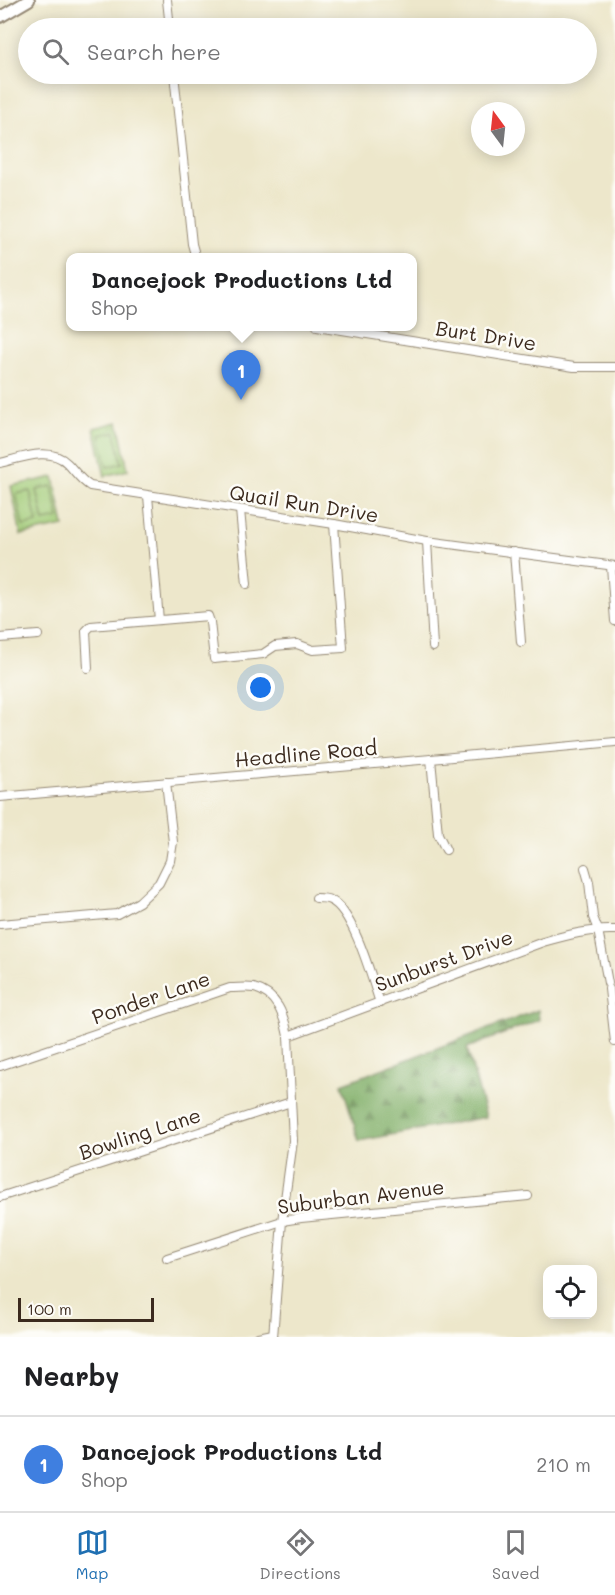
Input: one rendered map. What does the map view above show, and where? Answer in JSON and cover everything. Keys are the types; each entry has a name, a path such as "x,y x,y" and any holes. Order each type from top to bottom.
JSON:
{"street":[{"path":"0,17 29,0"},
{"path":"167,0 169,18"},
{"path":"175,84 195,253"},
{"name":"Burt Drive","path":"343,331 574,367 615,367"},
{"name":"Quail Run Drive","path":"0,463 42,454 54,455 60,457 90,486 427,541 613,566"},
{"path":"148,496 159,620"},
{"path":"240,510 247,584"},
{"path":"88,668 86,632 92,626 208,616 214,658 263,654 275,646 297,644 313,650 343,648 334,524"},
{"path":"427,541 433,647"},
{"path":"514,552 521,642"},
{"path":"613,566 615,621"},
{"path":"0,638 38,635"},
{"name":"Headline Road","path":"0,797 615,742"},
{"path":"430,759 438,834 446,850"},
{"path":"0,924 117,914 139,902 159,883 170,861 173,842 166,782"},
{"path":"585,868 608,986 615,1042"},
{"path":"316,898 331,900 344,910 360,945 380,1003"},
{"name":"Sunburst Drive","path":"288,1036 543,942 573,933 615,930"},
{"name":"Ponder Lane","path":"0,1066 230,988 253,988 267,994 279,1005 285,1019 288,1036 293,1141 282,1221 273,1335"},
{"name":"Bowling Lane","path":"0,1197 291,1102"},
{"name":"Suburban Avenue","path":"167,1258 282,1221 528,1196"},
{"path":"258,1337 273,1335"}],"green space":[{"path":"118,422 128,470 105,476 94,428"},
{"path":"115,432 122,463 107,467 100,435"},
{"path":"54,477 64,526 21,535 11,486"},
{"path":"52,486 59,518 44,521 37,490"},
{"path":"30,491 37,523 23,526 16,494"},
{"path":"538,1010 539,1020 467,1048 486,1117 359,1141 342,1084"}],"place":[{"name":"Dancejock Productions Ltd","path":"241,400"}]}
